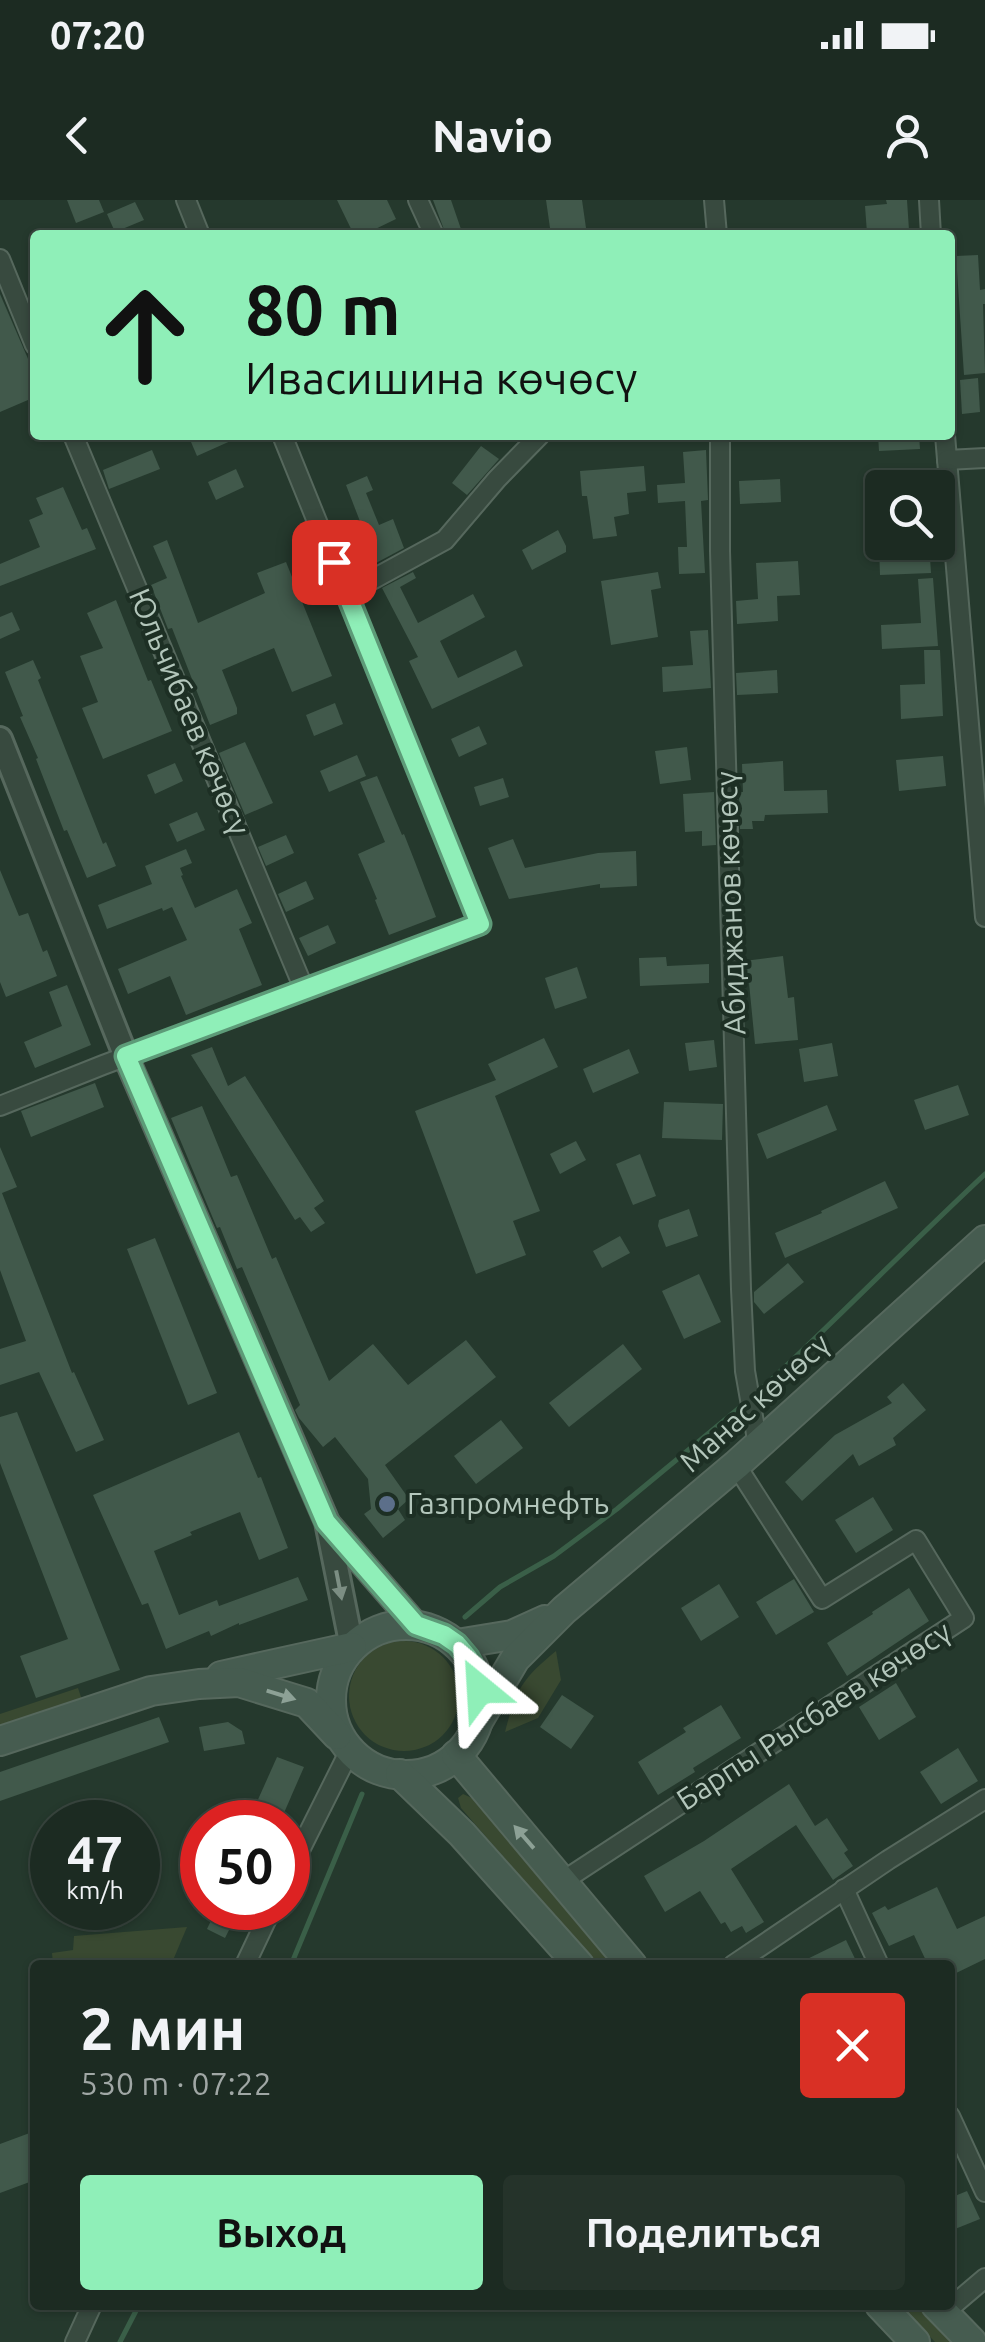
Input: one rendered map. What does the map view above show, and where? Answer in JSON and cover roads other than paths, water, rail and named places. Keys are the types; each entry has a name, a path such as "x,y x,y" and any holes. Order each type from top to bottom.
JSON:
{"main road":[{"name":"Манас көчөсү","path":"564,1610 736,1465 755,1432 985,1240"},
{"path":"457,1644 512,1636 564,1610"},
{"path":"151,1691 240,1682 307,1703 364,1762 381,1770 400,1774 430,1770 456,1755 516,1660 564,1610"},
{"path":"346,1744 332,1716 331,1692 338,1668 352,1648 370,1634 392,1626 416,1625 457,1644 476,1672 480,1689 477,1723"},
{"path":"0,1741 151,1691 352,1648"},
{"path":"456,1755 628,1960"},
{"path":"400,1774 462,1834 575,1960"},
{"path":"885,2310 915,2342"},
{"path":"941,2310 972,2342"}],"street":[{"path":"186,200 198,230"},
{"path":"418,200 432,230"},
{"path":"714,200 717,230"},
{"path":"929,200 931,230"},
{"path":"0,259 30,333"},
{"name":"Юльчибаев көчөсү","path":"75,440 304,990"},
{"path":"0,1106 480,924 284,440"},
{"path":"346,594 446,540 535,440"},
{"name":"Абиджанов көчөсү","path":"720,440 745,1372 755,1432"},
{"path":"946,440 985,917"},
{"path":"947,460 985,458"},
{"path":"0,739 126,1056 326,1522 352,1648"},
{"name":"Барпы Рысбаев көчөсү","path":"563,1882 964,1618 916,1540 822,1599 736,1465"},
{"path":"326,1522 416,1625"},
{"path":"310,1825 346,1744"},
{"path":"740,1960 985,1799"},
{"path":"844,1889 877,1960"},
{"path":"247,1960 262,1930"},
{"path":"955,2127 985,2192"},
{"path":"955,2299 985,2278"},
{"path":"75,2342 90,2310"}],"waterway":[{"path":"753,1397 985,1174"},
{"path":"465,1617 500,1587 554,1556 617,1509 744,1404"},
{"path":"293,1960 362,1794"},
{"path":"120,2342 136,2310"}],"place":[{"name":"Газпромнефть","path":"387,1504"}]}
